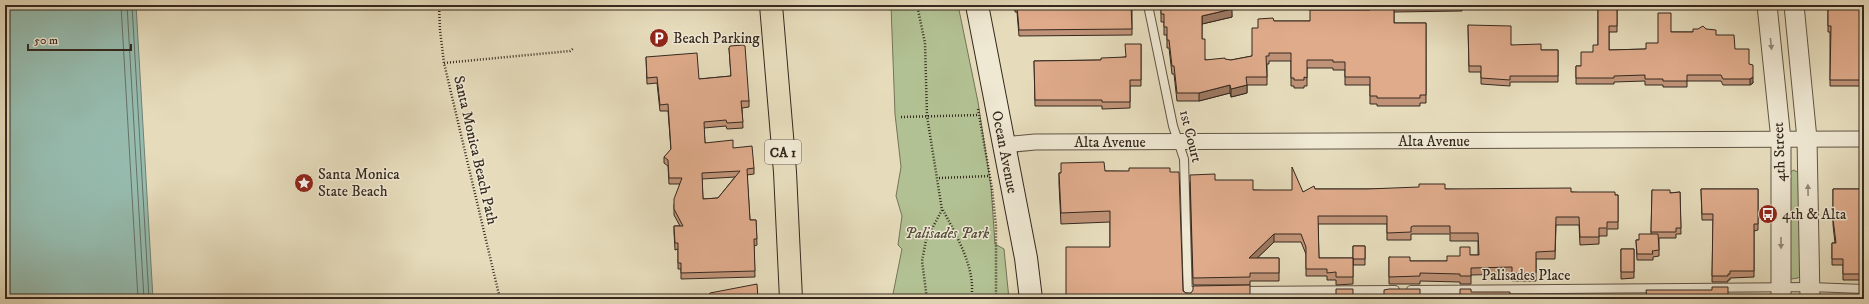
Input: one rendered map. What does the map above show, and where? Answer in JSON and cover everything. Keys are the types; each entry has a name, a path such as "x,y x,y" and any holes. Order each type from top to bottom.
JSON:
{"highway":[{"name":"CA 1","path":"771,5 785,172 791,299"}],"main road":[{"name":"Ocean Avenue","path":"977,5 1026,258 1031,299"}],"street":[{"name":"4th Street","path":"1767,5 1781,140 1781,293"},
{"name":"4th Street","path":"1794,5 1807,139 1810,293"},
{"name":"Alta Avenue","path":"1004,145 1035,142 1781,140 1864,138"}],"lane":[{"name":"1st Court","path":"1148,5 1170,113 1184,159 1188,295"},
{"name":"Palisades Place","path":"1227,291 1810,293 1864,289"},
{"path":"1188,295 1212,291"}],"path":[{"name":"Santa Monica Beach Path","path":"439,5 444,63 500,299"},
{"path":"917,5 925,43 927,116 939,178 942,210 962,247 973,288 971,299"},
{"path":"444,63 570,51 574,48"},
{"path":"978,102 978,115 990,176 996,226 996,299"},
{"path":"901,117 982,115"},
{"path":"939,178 994,175"},
{"path":"922,299 926,298 922,274 923,254 926,240 942,210"}],"green space":[{"name":"Palisades Park","path":"891,5 958,5 978,102 991,187 995,244 1004,249 1009,299 892,299 902,249 898,245 902,216 896,196 901,167 895,114"},
{"path":"1794,170 1799,173 1801,275 1798,278 1791,279 1787,276 1788,173"}],"water":[{"path":"5,5 136,5 153,299 5,299"}],"building":[{"path":"1015,5 1131,5 1132,29 1019,30 1017,6"},
{"path":"1161,5 1231,5 1232,9 1202,16 1202,39 1205,39 1205,60 1225,58 1231,60 1252,56 1252,28 1258,28 1258,19 1273,18 1274,21 1310,21 1310,10 1370,10 1370,5 1394,5 1394,23 1426,23 1426,95 1420,95 1420,98 1377,98 1377,96 1370,96 1370,77 1345,77 1345,62 1333,62 1333,60 1307,60 1307,78 1304,77 1304,80 1294,80 1294,78 1291,78 1291,53 1269,53 1269,56 1266,56 1267,77 1246,77 1247,85 1231,89 1230,85 1199,93 1177,93 1174,66 1172,66 1169,40 1167,40 1167,27 1164,27 1164,14 1161,14"},
{"path":"1598,5 1617,5 1617,26 1609,26 1609,50 1646,49 1646,43 1658,43 1658,13 1671,13 1671,32 1693,32 1693,29 1698,29 1703,26 1706,29 1716,30 1716,35 1734,35 1735,49 1749,49 1749,64 1753,65 1753,77 1750,79 1723,79 1721,75 1687,75 1687,81 1645,79 1645,75 1614,76 1614,78 1576,78 1576,66 1581,66 1581,52 1593,52 1593,45 1598,45"},
{"path":"1828,5 1864,5 1864,80 1830,80 1831,26 1828,26"},
{"path":"1468,25 1511,26 1511,45 1541,44 1541,50 1558,50 1558,76 1510,76 1510,80 1481,78 1481,66 1469,66"},
{"path":"1125,44 1141,44 1141,80 1130,80 1130,102 1102,102 1102,100 1035,100 1034,61 1101,60 1101,58 1126,57"},
{"path":"730,46 745,46 749,101 741,101 743,122 727,123 726,120 704,122 705,143 733,140 733,148 752,146 754,168 747,169 750,220 756,220 757,239 754,239 755,271 681,273 681,263 678,263 678,243 675,243 674,226 683,226 674,209 674,199 682,178 669,178 668,160 664,157 671,149 668,104 660,105 657,77 647,78 646,57 697,53 699,79 731,76","holes":["740,171 718,198 703,199 702,173"]},
{"path":"1104,162 1105,171 1129,171 1129,168 1170,168 1170,172 1179,172 1183,291 1186,293 1191,293 1193,286 1250,285 1250,299 1066,299 1066,247 1110,247 1110,211 1061,213 1059,173 1061,173 1061,163"},
{"path":"1292,167 1303,192 1314,186 1315,189 1367,189 1419,187 1419,184 1445,184 1445,189 1571,188 1571,192 1615,192 1615,195 1618,195 1618,222 1607,222 1607,228 1599,228 1599,237 1580,237 1579,217 1556,217 1555,251 1536,252 1536,273 1512,273 1512,267 1471,268 1471,276 1460,276 1460,274 1420,273 1420,276 1389,277 1389,257 1410,257 1410,261 1447,261 1447,256 1460,256 1460,247 1470,247 1470,255 1479,255 1478,233 1450,233 1450,226 1413,226 1411,227 1411,232 1387,233 1387,216 1318,216 1319,258 1353,258 1353,277 1336,277 1336,272 1327,273 1327,269 1306,269 1306,247 1301,234 1274,234 1249,258 1279,258 1279,273 1250,273 1250,277 1193,278 1190,175 1215,174 1215,180 1253,180 1253,190 1292,190"},
{"path":"1701,189 1758,189 1758,224 1754,224 1754,271 1730,271 1728,276 1712,276 1713,214 1702,214"},
{"path":"1833,189 1864,189 1864,274 1843,274 1843,259 1832,259 1832,243 1836,243 1833,219"},
{"path":"1652,190 1670,190 1670,193 1680,192 1681,228 1676,228 1676,232 1651,232"},
{"path":"1639,234 1658,234 1659,250 1652,251 1653,254 1637,254 1636,240 1639,240"},
{"path":"1353,246 1365,246 1365,259 1353,259"},
{"path":"1621,249 1634,249 1634,272 1621,272"},
{"path":"757,284 758,299 704,299 710,293"},
{"path":"1712,287 1728,287 1728,299 1647,299 1646,290 1712,290"},
{"path":"1336,289 1353,289 1353,296 1384,295 1384,290 1389,289 1420,289 1420,299 1304,299 1304,295 1336,295"},
{"path":"1460,289 1471,289 1471,292 1510,292 1510,299 1460,299"}],"place":[{"name":"Beach Parking","path":"659,38"},
{"name":"Santa Monica State Beach","path":"304,183"},
{"name":"4th & Alta","path":"1768,214"}]}
